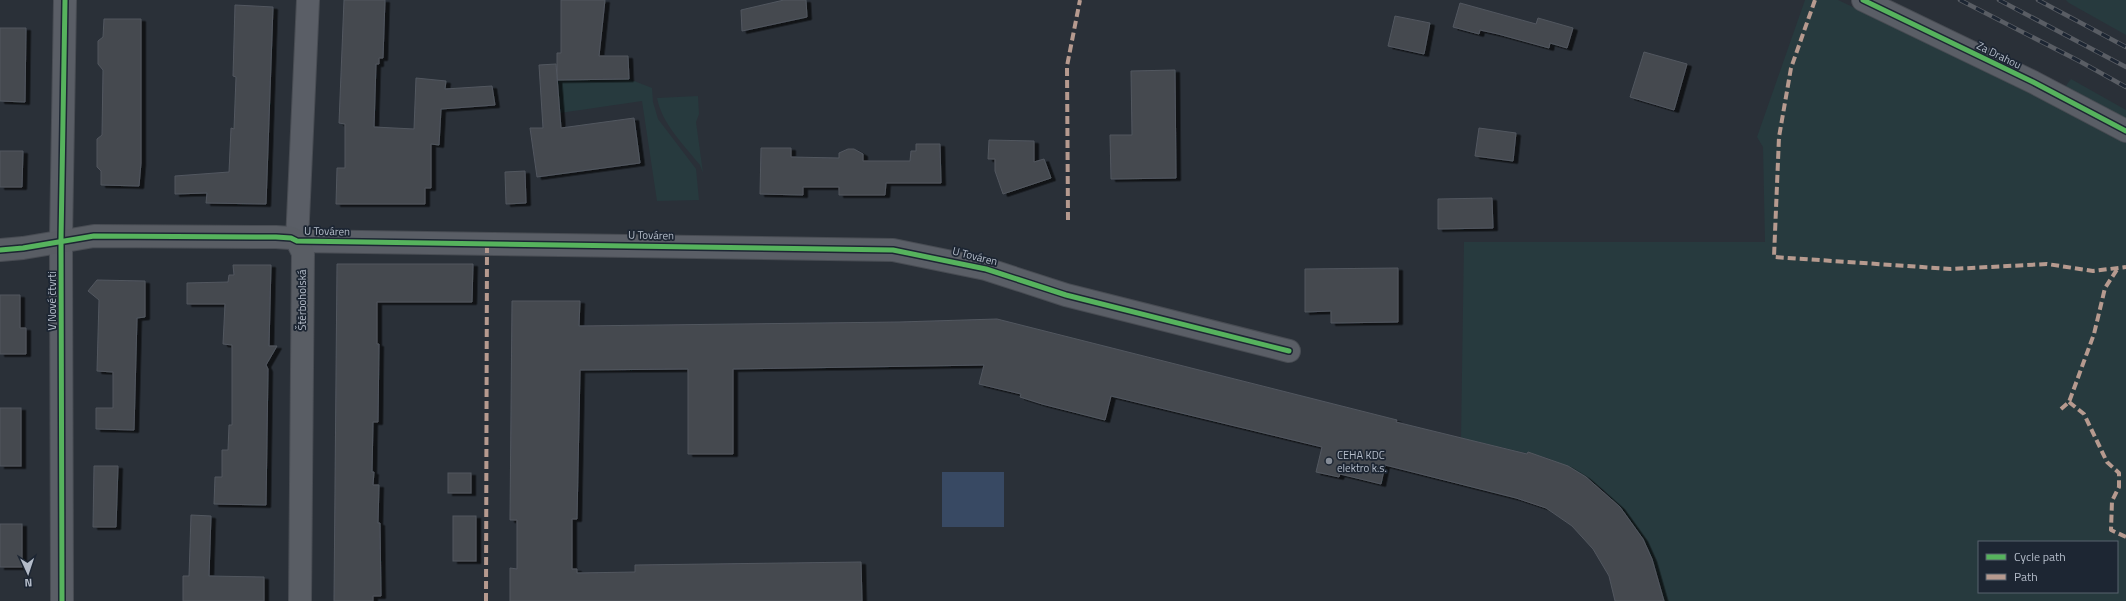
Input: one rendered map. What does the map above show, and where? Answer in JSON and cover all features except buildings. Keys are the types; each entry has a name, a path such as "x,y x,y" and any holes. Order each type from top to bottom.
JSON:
{"street":[{"name":"V Nové čtvrti","path":"62,601 61,240 66,0"},
{"name":"Štěrboholská","path":"300,601 303,253 297,241 308,0"},
{"name":"Za Drahou","path":"1863,0 2033,82 2126,131"},
{"name":"U Továren","path":"0,250 23,248 61,240 102,236 276,237 291,238 297,241 893,250 986,269 1066,296 1289,351"}],"green space":[{"path":"1805,0 1838,0 2019,86 2126,142 2126,601 1664,601 1659,578 1643,539 1620,507 1603,490 1586,477 1548,458 1461,438 1464,242 1765,242 1763,147 1757,137"},
{"path":"2066,0 2126,0 2126,35 2069,3"},
{"path":"557,76 629,79 652,88 653,102 658,119 696,169 699,200 657,201 642,101 560,113"},
{"path":"2071,79 2126,110 2126,125 2062,91"},
{"path":"698,96 699,114 696,122 703,173 700,165 681,142 664,117 657,98"}],"water":[{"path":"942,472 1004,472 1004,527 942,527"}],"railway":[{"path":"1960,0 2081,62 2126,87"},
{"path":"1999,0 2126,67"},
{"path":"2038,0 2126,47"}],"marked path":[{"path":"1068,220 1067,66 1080,0"},
{"path":"1815,0 1791,68 1779,137 1774,257 1951,269 2047,264 2093,271 2126,267"},
{"path":"486,601 487,243"},
{"path":"2061,409 2069,402 2094,334 2105,288 2118,268"},
{"path":"2069,402 2084,414 2107,462 2119,473 2119,487 2112,501 2111,530 2126,537"}],"cycle path":[{"path":"62,601 61,240 65,0"},
{"path":"1863,0 2033,82 2126,131"},
{"path":"0,250 23,248 94,236 276,237 291,238 297,241 893,250 986,269 1066,295 1289,351"}],"place":[{"name":"CEHA KDC elektro k.s.","path":"1329,461"}]}
